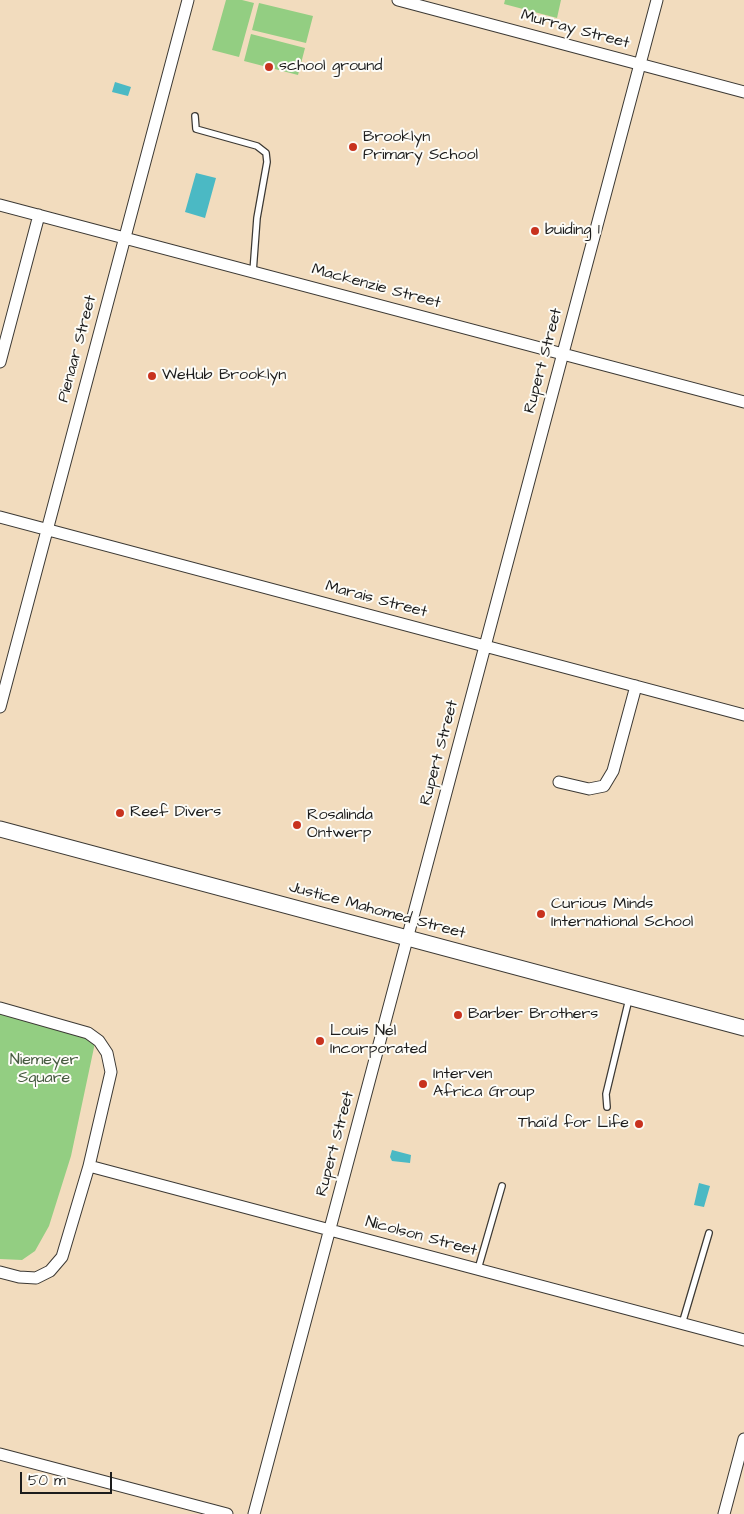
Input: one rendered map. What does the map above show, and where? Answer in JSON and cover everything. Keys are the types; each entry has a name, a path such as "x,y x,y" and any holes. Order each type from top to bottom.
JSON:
{"main road":[{"name":"Justice Mahomed Street","path":"0,829 744,1028"}],"street":[{"name":"Pienaar Street","path":"0,707 188,0"},
{"name":"Murray Street","path":"398,0 744,92"},
{"name":"Rupert Street","path":"254,1514 657,0"},
{"name":"Mackenzie Street","path":"0,205 744,402"},
{"path":"0,362 39,215"},
{"name":"Marais Street","path":"0,517 744,715"},
{"path":"559,782 589,789 604,786 613,771 636,686"},
{"path":"0,1008 80,1029 99,1041 107,1052 111,1066 111,1079 89,1166 66,1249 59,1262 50,1272 36,1278 26,1278 0,1272"},
{"name":"Nicolson Street","path":"89,1166 744,1340"},
{"path":"724,1514 744,1439"},
{"path":"0,1454 227,1514"}],"lane":[{"path":"195,116 196,129 257,146 266,153 267,162 257,218 253,272"},
{"path":"607,1107 606,1094 630,997"},
{"path":"478,1269 502,1186"},
{"path":"682,1324 710,1233"}],"green space":[{"path":"226,0 242,0 254,3 239,57 212,50"},
{"path":"505,0 561,0 557,18 504,4"},
{"path":"259,3 313,16 306,43 252,30"},
{"path":"251,34 305,48 298,75 244,61"},
{"name":"Niemeyer Square","path":"0,1013 96,1038 71,1156 49,1226 35,1251 22,1260 0,1259"}],"water":[{"path":"115,82 131,87 128,96 112,92"},
{"path":"196,173 216,178 205,218 185,212"},
{"path":"392,1150 411,1155 410,1163 392,1161 390,1157"},
{"path":"699,1183 710,1186 704,1207 694,1205"}],"place":[{"name":"school ground","path":"269,67"},
{"name":"Brooklyn Primary School","path":"353,147"},
{"name":"buiding 1","path":"535,231"},
{"name":"WeHub Brooklyn","path":"152,376"},
{"name":"Reef Divers","path":"120,813"},
{"name":"Rosalinda Ontwerp","path":"297,825"},
{"name":"Curious Minds International School","path":"541,914"},
{"name":"Barber Brothers","path":"458,1015"},
{"name":"Louis Nel Incorporated","path":"320,1041"},
{"name":"Interven Africa Group","path":"423,1084"},
{"name":"Thai'd for Life","path":"639,1124"}]}
